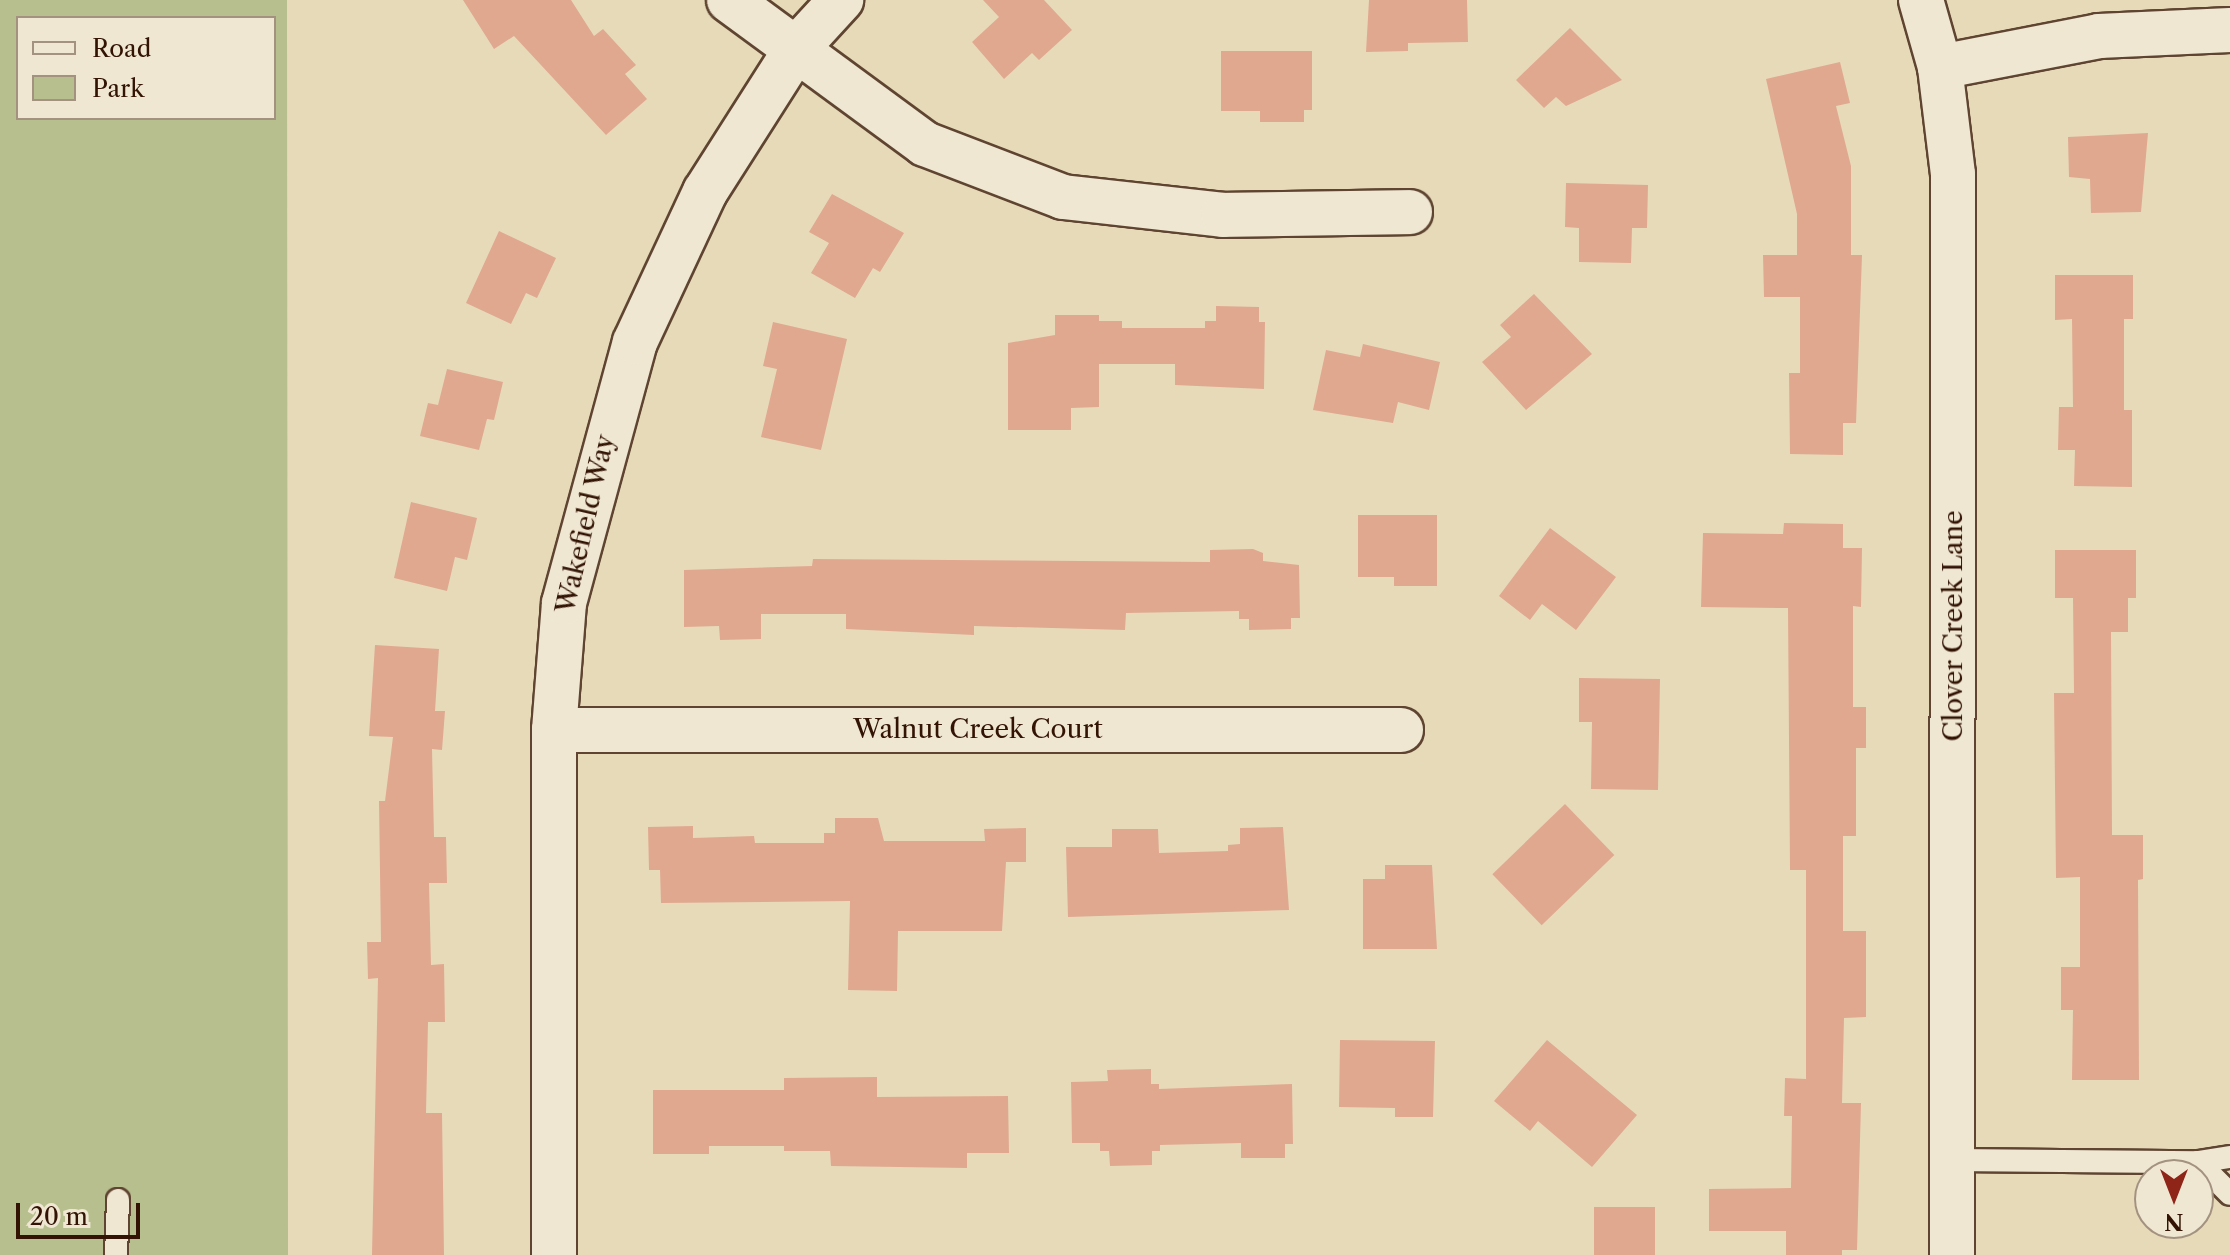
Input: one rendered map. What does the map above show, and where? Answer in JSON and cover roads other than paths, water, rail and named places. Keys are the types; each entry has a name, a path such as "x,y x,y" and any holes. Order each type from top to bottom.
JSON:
{"street":[{"path":"729,0 925,144 1063,197 1223,215 1410,212"},
{"name":"Wakefield Way","path":"554,1255 554,730 564,603 635,342 705,192 796,49 841,0"},
{"name":"Clover Creek Lane","path":"1921,0 1940,67 1953,174 1952,1255"},
{"path":"1940,67 2099,36 2230,30"},
{"name":"Walnut Creek Court","path":"554,730 1401,730"}],"lane":[{"path":"1953,1160 2134,1161"},
{"path":"2214,1178 2230,1194"},
{"path":"116,1255 118,1200"}]}
